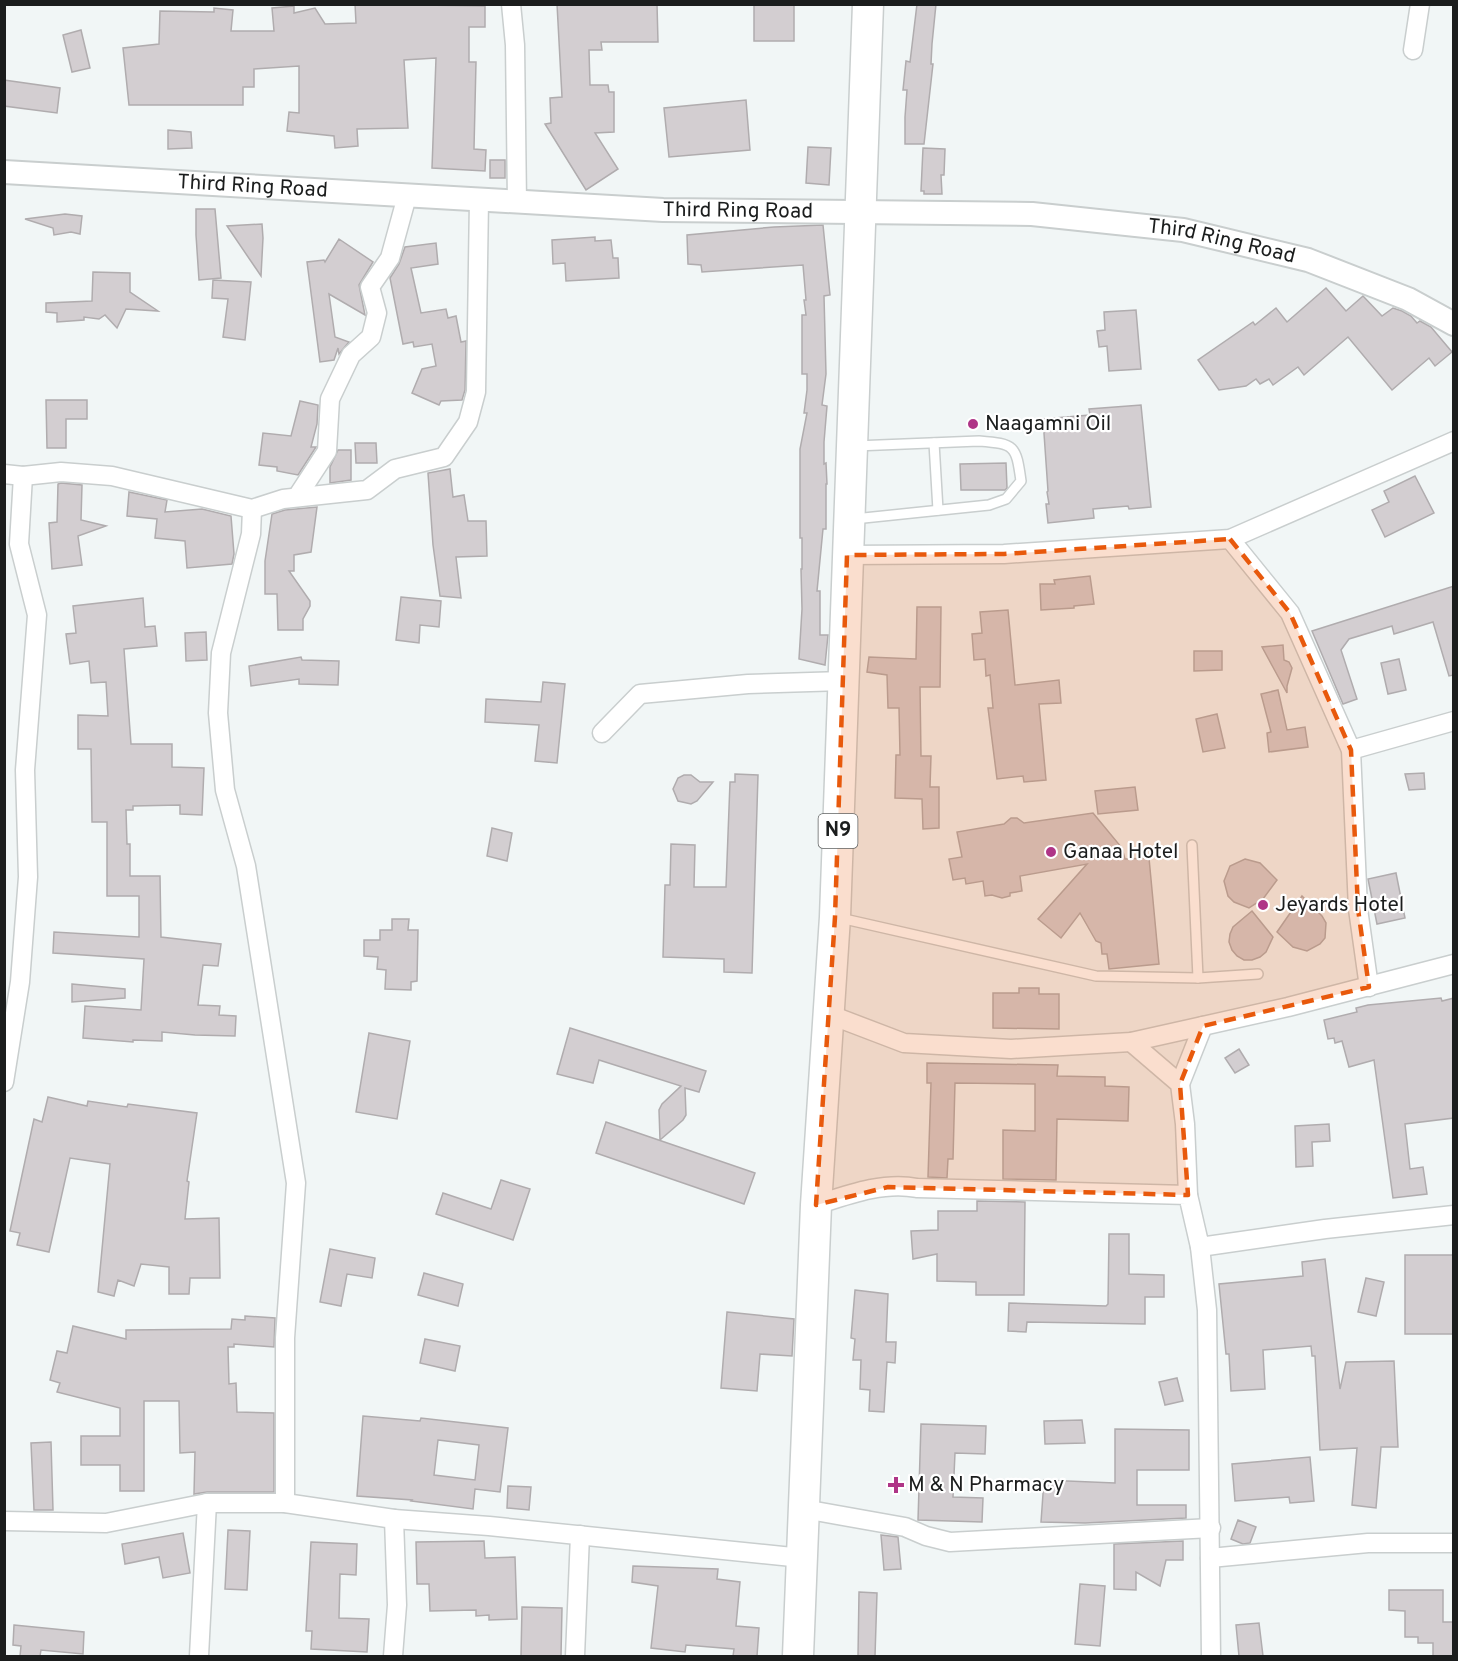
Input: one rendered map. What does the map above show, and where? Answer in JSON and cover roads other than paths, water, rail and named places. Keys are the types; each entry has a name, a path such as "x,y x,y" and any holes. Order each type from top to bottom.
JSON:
{"highway":[{"name":"N9","path":"798,1656 816,1205 835,917 868,4"}],"street":[{"path":"512,4 515,45 517,203"},
{"path":"1413,50 1420,4"},
{"name":"Third Ring Road","path":"4,172 663,210 1032,214 1183,230 1308,260 1408,299 1454,324"},
{"path":"297,497 327,451 330,399 351,356 371,337 377,313 370,287 390,258 406,196"},
{"path":"4,1082 8,1042 20,982 28,878 26,770 36,615 19,544 14,475 61,472 112,476 252,509 283,499 367,490 395,469 444,457 468,422 476,392 479,200"},
{"path":"847,555 1004,554 1230,539 1454,441"},
{"path":"252,509 251,534 221,653 218,713 225,790 246,866 296,1183 285,1338 285,1503"},
{"path":"1230,539 1290,613 1351,750 1358,909 1369,987"},
{"path":"602,733 639,694 747,684 843,681"},
{"path":"1351,750 1454,721"},
{"path":"828,1014 904,1043 1011,1049 1131,1042 1369,987 1454,964"},
{"path":"1203,1026 1180,1084 1185,1124 1188,1195 1200,1247 1207,1310 1211,1656"},
{"path":"1131,1042 1180,1084"},
{"path":"816,1205 849,1194 904,1185 917,1188 1188,1195"},
{"path":"1200,1247 1325,1229 1454,1215"},
{"path":"199,1656 207,1503"},
{"path":"4,1521 106,1523 207,1503 285,1503 394,1519 802,1558"},
{"path":"804,1509 906,1527 926,1536 950,1542 1211,1528"},
{"path":"393,1656 397,1605 394,1519"},
{"path":"575,1656 580,1535"},
{"path":"1210,1558 1368,1543 1454,1543"}],"lane":[{"path":"849,520 989,505 1006,499 1021,481 1018,456 1011,447 999,443 979,441 852,446"},
{"path":"934,443 938,510"},
{"path":"1192,845 1198,978"},
{"path":"835,917 1096,976 1198,978 1258,974"}],"place":[{"name":"Naagamni Oil","path":"973,424"},
{"name":"Ganaa Hotel","path":"1051,852"},
{"name":"Jeyards Hotel","path":"1263,905"},
{"name":"M & N Pharmacy","path":"896,1485"}]}
